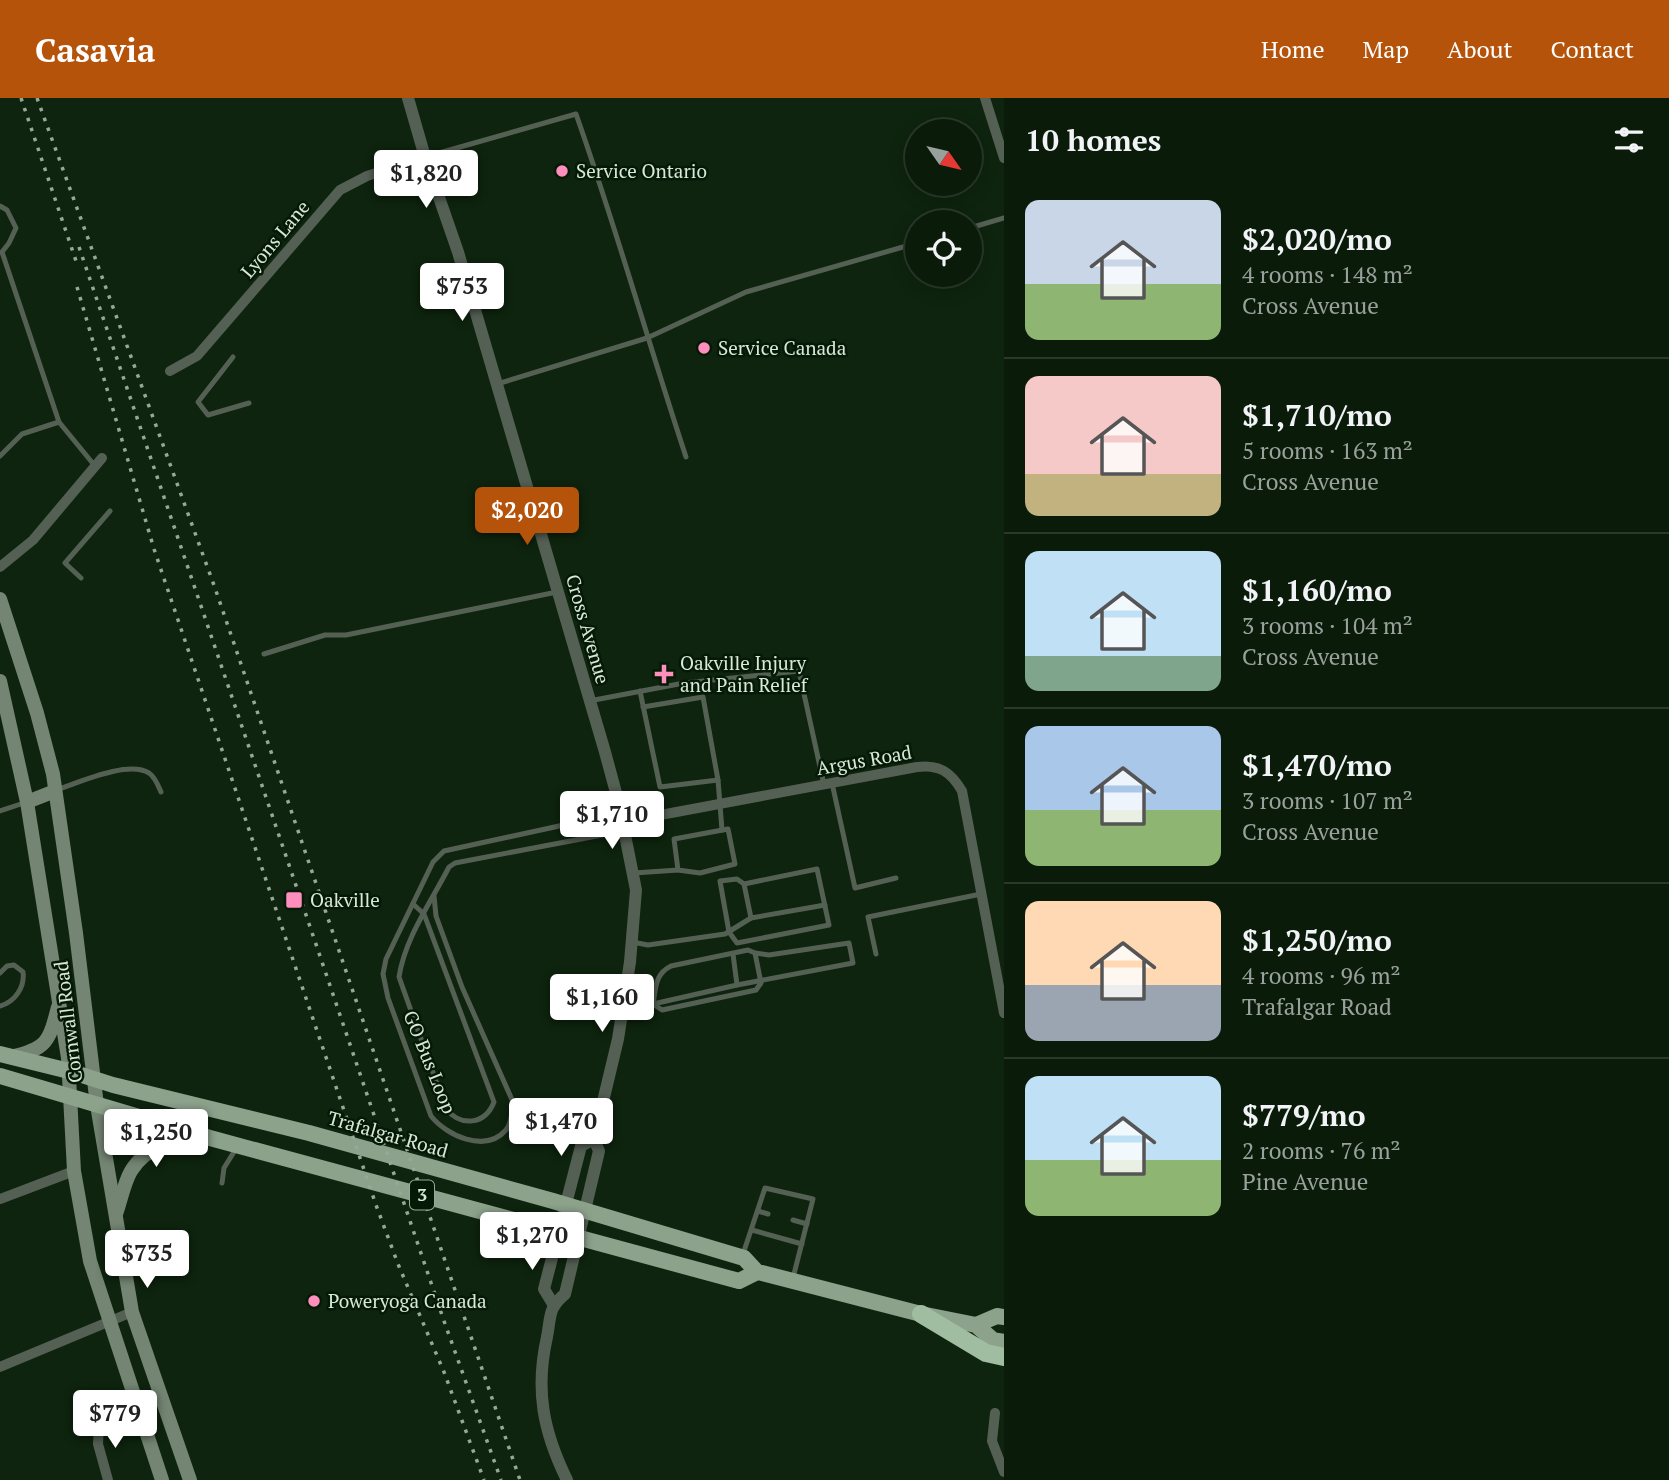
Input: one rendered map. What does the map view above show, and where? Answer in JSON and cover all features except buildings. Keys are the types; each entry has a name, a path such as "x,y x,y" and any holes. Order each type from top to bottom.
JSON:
{"highway":[{"path":"921,1314 986,1353 1004,1357"}],"main road":[{"name":"Cornwall Road","path":"0,599 37,713 55,791 97,1105 132,1312 190,1480"},
{"name":"Cornwall Road","path":"0,681 27,802 59,1002 69,1071 74,1171 90,1261 162,1480"},
{"path":"27,802 55,791"},
{"path":"5,1055 31,1052 42,1045 51,1032 59,1002"},
{"name":"Trafalgar Road","path":"5,1055 309,1133 566,1206 742,1257 757,1272"},
{"path":"0,1076 69,1098"},
{"name":"3","path":"69,1098 739,1281 757,1272 921,1314 976,1325 993,1340 1004,1342"},
{"path":"116,1215 131,1172 144,1156 165,1143 210,1138"},
{"name":"3","path":"976,1325 998,1315 1004,1317"}],"street":[{"name":"Cross Avenue","path":"408,98 498,384 623,822 634,873 636,890 632,942 618,1039 594,1139 599,1151 565,1294 553,1304 544,1290 581,1146 594,1139"},
{"path":"985,98 1004,158"},
{"name":"Lyons Lane","path":"170,371 197,356 340,190 367,176 425,157"},
{"path":"0,567 33,540 98,462"},
{"name":"Argus Road","path":"623,822 937,766 947,772 962,791 1004,1013"},
{"path":"0,1199 74,1171"},
{"path":"553,1304 542,1360 543,1416 552,1446 567,1480"},
{"path":"0,1367 132,1312"},
{"path":"995,1413 992,1441 1004,1472"},
{"path":"99,1424 97,1444 108,1480"}],"lane":[{"path":"425,157 576,114 607,202 686,457"},
{"path":"0,206 7,210 16,228 9,243 1,251 59,422 98,462"},
{"path":"982,224 1004,218"},
{"path":"498,384 647,338 746,292 905,246"},
{"path":"233,358 198,402 208,415 249,403"},
{"path":"0,456 22,434 59,422"},
{"path":"81,578 65,563 110,511"},
{"path":"264,654 325,635 346,635 557,592"},
{"path":"589,701 684,683 799,671 855,888 896,878"},
{"path":"640,691 660,787 718,780"},
{"path":"643,707 703,697 718,780 722,830"},
{"path":"55,791 124,769 136,769 148,772 155,779 160,792"},
{"path":"0,811 27,802"},
{"name":"GO Bus Loop","path":"434,896 436,916 462,987 513,1102 510,1123 505,1132 492,1139 476,1141 457,1137 440,1128 431,1116 388,998 383,974 386,959 433,862 444,851 596,818 623,822"},
{"path":"413,904 424,914 494,1102 490,1112 479,1120 469,1122 459,1119 446,1109 399,977 402,959 424,914 449,867 455,863 602,835 623,822"},
{"path":"634,873 678,870 700,873 735,864 728,829 674,839 678,870"},
{"path":"744,884 817,869 829,925 737,943 729,932 720,881 737,879 744,884 751,918"},
{"path":"876,954 868,917 981,894"},
{"path":"632,942 648,946 724,934 751,918 825,905"},
{"path":"624,1000 653,1004 853,963 849,943 769,955 748,950 671,966 661,971 653,1004"},
{"path":"653,1004 662,1010 757,990 761,980 755,953"},
{"path":"733,954 737,985"},
{"path":"0,974 6,966 14,965 23,972 24,980 19,993 6,1005 0,1006"},
{"path":"222,1182 224,1168 238,1146"},
{"path":"742,1257 765,1188 813,1199 792,1281"},
{"path":"758,1211 768,1214"},
{"path":"793,1220 807,1224"},
{"path":"752,1230 802,1244"}],"railway":[{"path":"21,98 76,261"},
{"path":"37,98 215,588 520,1480"},
{"path":"79,247 444,1321 501,1480"},
{"path":"77,287 154,549 376,1205 444,1372 484,1480"}],"place":[{"name":"Service Ontario","path":"562,171"},
{"name":"Service Canada","path":"704,348"},
{"name":"Oakville Injury and Pain Relief","path":"664,674"},
{"name":"Oakville","path":"294,900"},
{"name":"Poweryoga Canada","path":"314,1301"}]}
